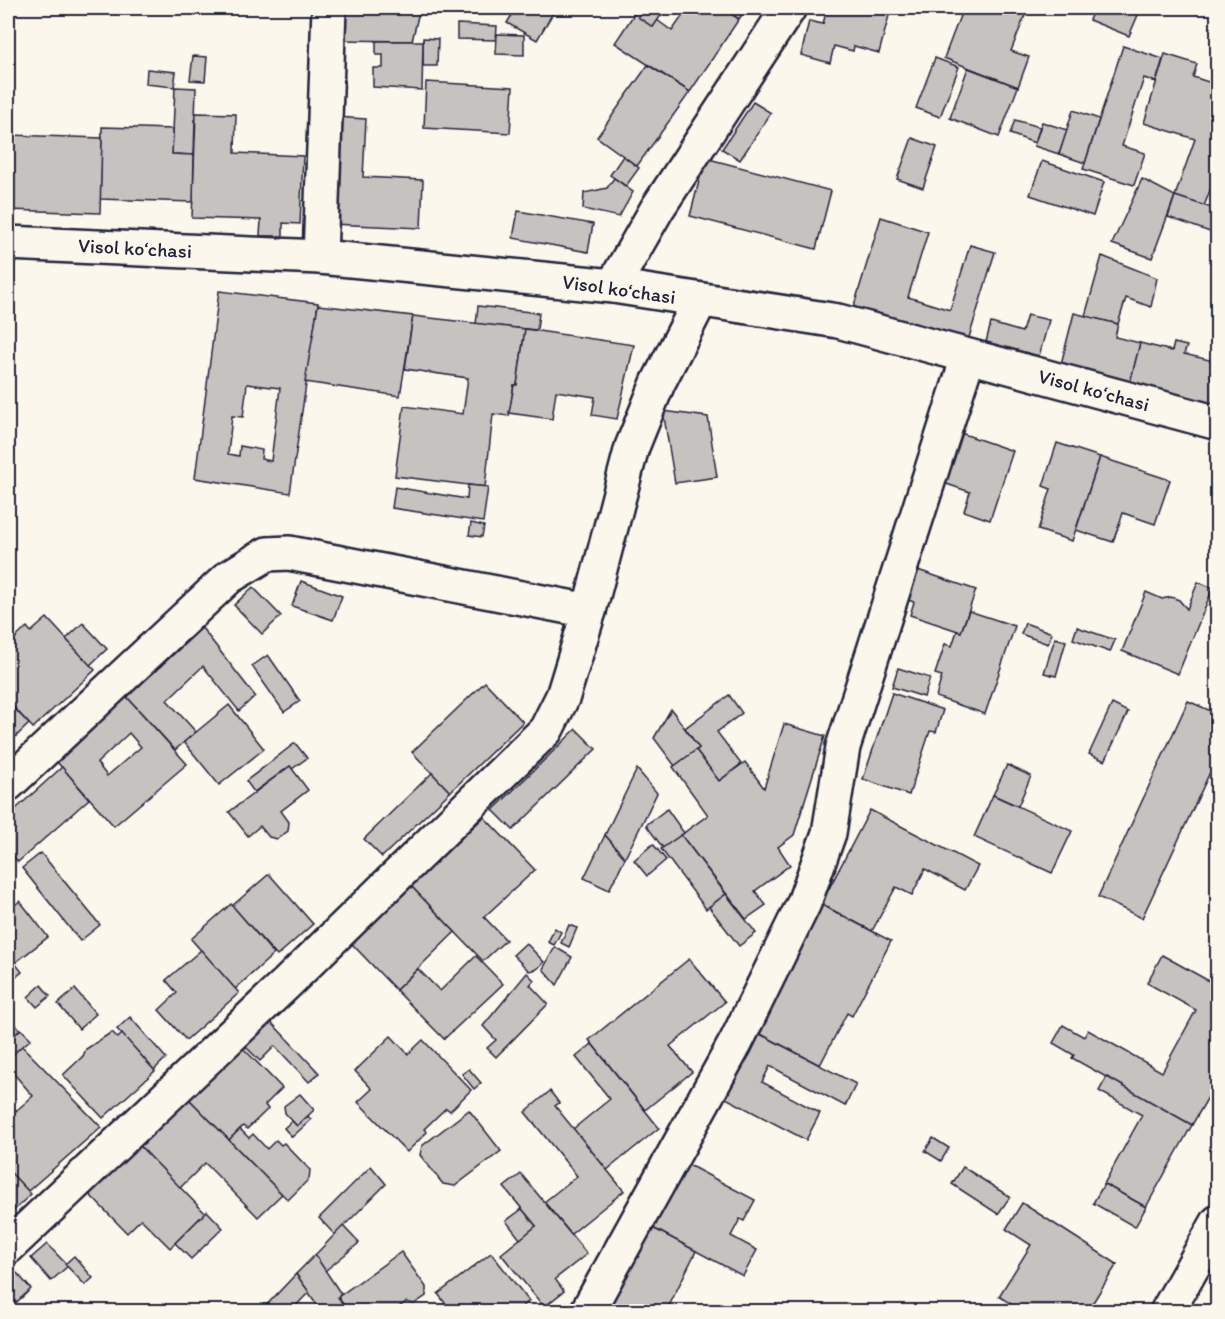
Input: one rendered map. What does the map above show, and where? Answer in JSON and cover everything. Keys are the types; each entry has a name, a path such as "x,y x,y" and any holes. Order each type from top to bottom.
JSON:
{"street":[{"path":"320,256 328,8"},
{"path":"613,286 657,209 789,8"},
{"name":"Visol koʻchasi","path":"8,243 320,256 613,286 838,321 1218,423"},
{"path":"8,1247 288,982 546,730 564,696 632,447 658,383 700,301"},
{"path":"587,1311 736,1042 804,903 829,833 843,747 968,357"},
{"path":"8,784 229,577 267,554 289,553 588,611"},
{"path":"1167,1311 1218,1222"}],"building":[{"path":"392,8 420,8 412,41 336,40 343,11 391,12"},
{"path":"516,8 556,8 537,40 507,23"},
{"path":"638,8 642,10 638,17 653,27 657,20 672,31 688,8 722,8 739,19 690,92 615,43"},
{"path":"644,8 666,8 653,27 638,17"},
{"path":"722,8 747,8 739,19"},
{"path":"827,8 891,8 879,53 854,46 853,51 834,46 830,63 801,55 809,21 823,24"},
{"path":"963,8 1028,8 1011,51 1029,57 1018,87 944,58"},
{"path":"1094,8 1141,8 1129,36 1089,20"},
{"path":"457,24 497,26 496,40 457,39"},
{"path":"497,34 524,35 524,55 496,54"},
{"path":"423,38 438,39 437,66 423,66"},
{"path":"376,41 423,41 422,90 373,87 373,68 383,68 383,55 376,55"},
{"path":"1123,46 1163,59 1156,82 1144,78 1122,146 1145,153 1134,185 1083,169"},
{"path":"1165,54 1197,64 1193,77 1218,85 1218,170 1204,206 1175,196 1195,139 1144,123"},
{"path":"193,56 207,57 205,81 190,80"},
{"path":"935,58 959,67 940,117 916,108"},
{"path":"648,65 690,92 637,166 597,137"},
{"path":"968,68 1018,87 999,137 950,118"},
{"path":"147,69 176,72 174,87 146,84"},
{"path":"8,78 12,78 10,118 8,117"},
{"path":"426,82 513,87 510,133 424,128"},
{"path":"175,87 196,88 194,155 172,154"},
{"path":"753,102 771,113 740,160 722,149"},
{"path":"1073,110 1099,119 1085,163 1059,154"},
{"path":"196,113 236,114 235,153 303,156 300,224 283,223 283,236 260,236 261,220 192,218"},
{"path":"335,117 366,119 363,177 423,180 421,228 331,224"},
{"path":"1015,120 1040,127 1035,143 1010,134"},
{"path":"1042,122 1067,130 1059,154 1034,146"},
{"path":"102,127 173,129 172,154 194,155 193,202 100,199"},
{"path":"8,135 102,138 100,213 8,210"},
{"path":"912,138 937,147 923,188 897,179"},
{"path":"623,156 639,168 626,186 610,175"},
{"path":"705,158 831,191 816,249 690,216"},
{"path":"1042,161 1104,182 1093,216 1030,195"},
{"path":"614,178 633,192 619,217 583,209 584,193 607,188"},
{"path":"1142,179 1175,196 1152,258 1112,244"},
{"path":"1175,196 1218,210 1218,235 1168,217"},
{"path":"518,211 593,224 588,252 513,238"},
{"path":"881,217 928,232 908,297 950,310 970,245 995,252 967,344 853,309"},
{"path":"1102,256 1157,278 1151,307 1126,298 1118,324 1085,316"},
{"path":"219,291 318,303 290,493 195,478","holes":["247,384 280,388 271,461 261,459 262,450 240,446 239,456 228,454 232,416 243,417"]},
{"path":"318,305 413,316 400,396 305,382"},
{"path":"478,306 539,313 537,330 476,324"},
{"path":"1074,313 1118,324 1115,337 1140,343 1130,385 1060,368"},
{"path":"1027,315 1049,320 1039,356 986,342 991,323 1022,332"},
{"path":"413,316 525,329 517,385 514,385 509,416 493,414 485,487 395,476 404,406 463,414 468,378 405,369"},
{"path":"525,329 634,345 617,419 592,415 595,397 556,391 552,419 509,413 514,385 517,385"},
{"path":"1140,343 1172,351 1174,343 1187,346 1184,354 1218,362 1216,405 1130,383"},
{"path":"663,411 708,417 717,477 675,483"},
{"path":"949,429 1013,451 990,520 964,511 970,492 932,479"},
{"path":"1057,443 1100,457 1072,541 1038,530 1051,489 1043,486"},
{"path":"1100,457 1170,480 1155,524 1123,513 1113,542 1076,530"},
{"path":"468,485 488,487 483,522 392,508 395,487 467,499"},
{"path":"471,523 484,526 482,537 469,535"},
{"path":"912,568 976,590 961,632 910,615 914,602 902,598"},
{"path":"301,581 342,596 333,620 292,606"},
{"path":"1198,582 1213,588 1178,674 1122,651 1146,592 1162,599 1171,597 1179,600 1187,609"},
{"path":"253,587 281,616 262,634 234,605"},
{"path":"969,611 1015,626 985,714 936,697 942,676 935,674 945,644 952,646 957,631 961,632"},
{"path":"47,618 95,670 33,728 8,701 8,654 12,650 8,645 27,627 31,632"},
{"path":"83,623 107,649 90,665 66,639"},
{"path":"1025,623 1052,633 1048,644 1021,634"},
{"path":"1077,627 1115,640 1110,652 1073,639"},
{"path":"202,628 255,696 239,711 203,666 167,700 196,732 175,750 127,697"},
{"path":"1055,638 1066,641 1056,676 1044,673"},
{"path":"268,655 300,701 284,712 252,666"},
{"path":"898,668 930,678 924,697 892,687"},
{"path":"485,682 523,722 450,792 412,752"},
{"path":"892,693 943,710 936,732 930,731 909,795 863,779"},
{"path":"729,695 742,713 717,732 741,764 719,781 696,750 699,748 685,728"},
{"path":"127,697 187,764 114,826 57,762","holes":["129,733 141,747 107,776 97,763"]},
{"path":"1188,701 1218,714 1218,755 1142,918 1098,897"},
{"path":"10,704 29,724 8,744 8,706"},
{"path":"1112,704 1128,712 1105,761 1089,754"},
{"path":"229,705 264,749 219,785 184,742"},
{"path":"671,709 699,748 675,766 654,738"},
{"path":"784,724 825,736 794,835 778,847 790,865 755,891 766,905 746,919 681,835 708,815 673,767 696,750 719,781 745,762 764,788"},
{"path":"576,729 596,749 513,830 493,810"},
{"path":"295,743 307,758 292,769 290,766 254,792 246,781"},
{"path":"1007,765 1031,776 1018,806 993,795"},
{"path":"290,766 308,790 281,811 289,822 288,831 277,839 269,837 260,826 248,836 229,812"},
{"path":"62,767 89,799 18,862 8,850 8,816"},
{"path":"637,769 657,793 625,858 605,835"},
{"path":"432,773 450,792 382,857 364,839"},
{"path":"993,795 1072,831 1052,873 974,837"},
{"path":"667,809 684,833 663,848 646,825"},
{"path":"870,810 978,866 965,890 925,869 912,895 896,887 872,931 821,904"},
{"path":"484,817 535,870 484,917 506,940 483,961 410,885"},
{"path":"605,835 625,858 609,890 584,878"},
{"path":"681,835 726,894 706,909 661,849"},
{"path":"653,844 666,860 647,876 634,860"},
{"path":"41,853 100,925 80,941 22,868"},
{"path":"269,874 313,924 277,956 232,906"},
{"path":"410,885 455,932 396,990 351,943"},
{"path":"726,894 756,933 739,946 709,907"},
{"path":"20,901 48,937 15,963 22,972 8,983 8,910"},
{"path":"818,903 891,941 852,1016 847,1013 820,1065 751,1029"},
{"path":"231,904 274,954 235,989 191,939"},
{"path":"569,925 577,928 569,947 561,943"},
{"path":"555,928 561,932 554,945 548,942"},
{"path":"526,943 544,962 537,969 529,971 513,955"},
{"path":"555,947 572,957 557,985 543,969"},
{"path":"201,950 239,993 186,1040 159,1010 177,993 166,980"},
{"path":"1162,955 1218,986 1218,1080 1192,1125 1072,1058 1074,1055 1053,1043 1063,1025 1084,1037 1088,1030 1162,1072 1196,1010 1147,983"},
{"path":"476,956 503,984 444,1039 396,990 418,969 440,991"},
{"path":"689,959 725,1002 670,1046 692,1072 645,1110 589,1040"},
{"path":"527,973 534,980 530,985 548,1004 496,1057 487,1048 496,1040 483,1026"},
{"path":"41,985 50,996 37,1007 28,997"},
{"path":"75,989 96,1014 79,1029 58,1004"},
{"path":"130,1017 166,1058 154,1070 117,1029"},
{"path":"13,1022 20,1030 11,1038 8,1026"},
{"path":"271,1022 319,1073 309,1082 275,1046 260,1061 245,1046"},
{"path":"21,1029 31,1039 11,1056 8,1052 8,1041"},
{"path":"754,1031 856,1084 845,1106 770,1066 762,1082 820,1113 806,1140 720,1095"},
{"path":"112,1032 118,1038 122,1034 155,1071 103,1118 63,1075 83,1056 86,1049"},
{"path":"391,1036 408,1054 423,1040 471,1090 450,1111 446,1108 424,1129 427,1132 407,1152 358,1102 372,1089 355,1071"},
{"path":"592,1044 659,1128 607,1170 573,1129 610,1099 576,1057"},
{"path":"22,1046 101,1127 28,1191 8,1170 8,1118 33,1096 8,1067 8,1059"},
{"path":"241,1046 282,1088 265,1105 268,1109 247,1129 243,1126 229,1140 188,1098"},
{"path":"469,1069 481,1083 474,1089 462,1074"},
{"path":"1107,1077 1192,1125 1146,1207 1104,1184 1142,1115 1099,1091"},
{"path":"550,1091 559,1103 555,1106 624,1191 571,1234 544,1202 577,1176 525,1112"},
{"path":"300,1094 314,1110 297,1126 285,1113 284,1106"},
{"path":"188,1098 282,1194 258,1217 205,1163 180,1188 139,1145"},
{"path":"469,1110 501,1151 455,1186 443,1184 420,1155 422,1146"},
{"path":"308,1116 311,1120 292,1137 284,1128 292,1121 297,1126"},
{"path":"240,1129 249,1138 253,1134 267,1149 276,1140 281,1145 284,1143 310,1170 309,1179 288,1200 229,1140"},
{"path":"933,1138 949,1148 941,1161 925,1151"},
{"path":"139,1145 205,1213 170,1248 141,1219 127,1233 89,1194"},
{"path":"683,1162 755,1200 744,1221 740,1219 731,1236 757,1250 743,1276 649,1226"},
{"path":"371,1166 386,1184 335,1235 319,1218"},
{"path":"963,1167 1010,1197 998,1214 952,1184"},
{"path":"8,1170 31,1194 8,1216"},
{"path":"521,1174 587,1254 555,1279 564,1291 544,1307 501,1254 536,1226 504,1187"},
{"path":"1104,1184 1146,1207 1135,1227 1093,1203"},
{"path":"1022,1203 1117,1264 1087,1312 1023,1312 999,1296 1031,1245 1006,1229"},
{"path":"522,1209 536,1226 520,1239 506,1221"},
{"path":"207,1211 223,1228 191,1259 175,1243"},
{"path":"343,1226 359,1243 325,1271 315,1255"},
{"path":"649,1226 696,1251 666,1312 606,1312"},
{"path":"47,1244 68,1266 51,1281 31,1258"},
{"path":"401,1252 426,1287 426,1296 414,1304 406,1302 392,1312 348,1312 338,1297"},
{"path":"491,1253 529,1301 516,1312 452,1312 438,1294"},
{"path":"315,1255 341,1294 338,1297 348,1312 322,1312 296,1274"},
{"path":"74,1256 93,1278 85,1285 65,1264"},
{"path":"17,1273 31,1289 8,1310 8,1281"},
{"path":"296,1274 309,1292 290,1312 260,1312"},
{"path":"444,1304 450,1312 434,1312"}]}
